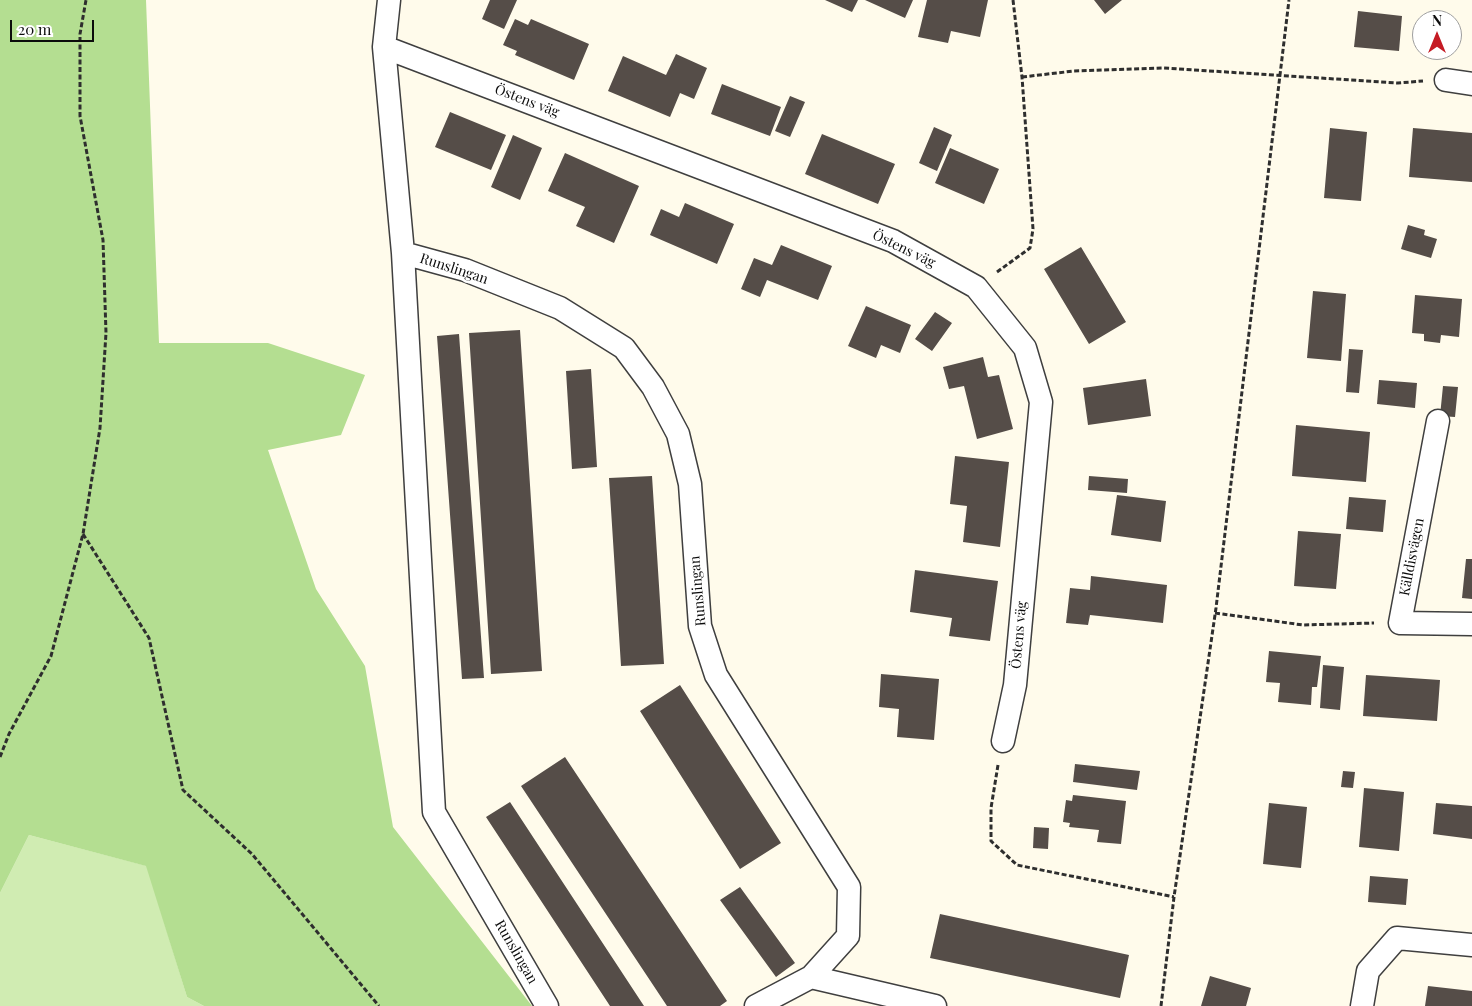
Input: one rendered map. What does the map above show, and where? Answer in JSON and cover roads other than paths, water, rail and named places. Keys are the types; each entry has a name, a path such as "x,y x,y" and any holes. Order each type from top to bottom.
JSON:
{"street":[{"name":"Runslingan","path":"389,0 384,47 404,253 434,812 547,1006"},
{"name":"Östens väg","path":"384,47 893,241 976,287 1025,348 1041,402 1015,685 1003,741"},
{"path":"1446,80 1472,84"},
{"name":"Runslingan","path":"404,253 465,270 560,308 624,348 653,387 678,434 690,484 700,626 716,675 849,887 848,936 811,977 756,1006"},
{"name":"Källdisvägen","path":"1438,421 1400,623 1472,624"},
{"path":"1362,1006 1368,971 1397,938 1472,945"},
{"path":"811,977 935,1006"}]}
